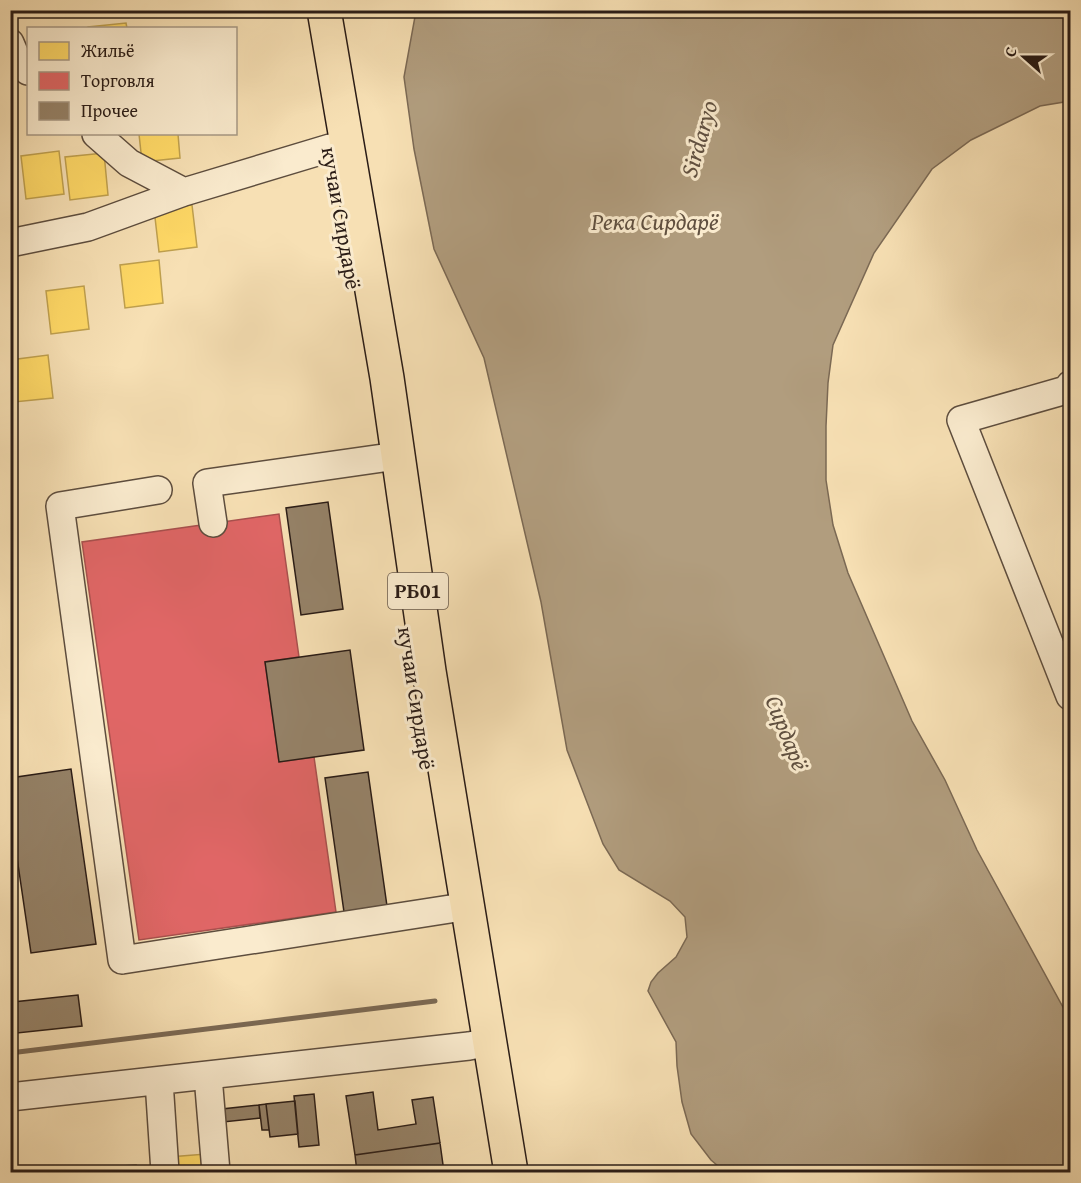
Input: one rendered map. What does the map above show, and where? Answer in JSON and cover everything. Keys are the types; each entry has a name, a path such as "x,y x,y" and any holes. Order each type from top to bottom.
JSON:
{"highway":[{"name":"кучаи Сирдарё","path":"308,10 338,146"},
{"name":"РБ01","path":"324,10 338,146 429,671 480,1044 511,1173"},
{"name":"кучаи Сирдарё","path":"391,457 410,660 450,909 480,1044 489,1173"}],"street":[{"path":"10,44 16,57 27,70"},
{"path":"97,135 129,163 184,192"},
{"path":"10,243 88,227 184,192 338,146"},
{"path":"1071,386 1066,390 961,420 1071,696"},
{"path":"213,523 207,483 391,457"},
{"path":"158,490 60,506 122,960 450,909"},
{"path":"12,1090 159,1082 480,1044"},
{"path":"208,1076 216,1173"},
{"path":"159,1082 165,1173"}],"shaded area":[{"path":"136,1165 136,1172 45,1172 45,1171"}],"water":[{"name":"Река Сирдарё","path":"416,11 1070,11 1070,101 1040,106 971,140 932,169 874,253 833,345 828,383 826,480 833,525 848,573 912,721 945,780 977,850 1070,1020 1070,1172 725,1172 711,1160 691,1134 682,1102 676,1042 648,991 651,982 676,957 687,937 685,917 670,901 619,870 603,844 567,750 541,602 484,358 434,249 414,149 404,77"}],"building: Жильё":[{"path":"126,23 127,27 88,27"},
{"path":"139,135 178,135 180,158 142,162"},
{"path":"59,151 64,194 26,199 21,156"},
{"path":"104,153 108,195 70,200 65,157"},
{"path":"192,205 197,247 159,252 154,209"},
{"path":"159,260 163,303 125,308 120,265"},
{"path":"84,286 89,329 51,334 46,291"},
{"path":"48,355 53,398 14,402 10,360"},
{"path":"206,1154 207,1172 171,1172 169,1157"}],"building: Торговля":[{"path":"279,514 299,657 265,662 279,762 314,757 336,912 139,940 82,542"}],"building: Прочее":[{"path":"328,502 343,609 301,615 286,508"},
{"path":"350,650 364,750 279,762 265,662"},
{"path":"71,769 96,944 31,953 10,810 10,778"},
{"path":"368,772 387,906 344,912 325,778"},
{"path":"78,995 82,1026 17,1033 13,1002"},
{"path":"373,1092 378,1130 416,1124 412,1100 433,1097 440,1143 355,1155 346,1096"},
{"path":"314,1094 319,1145 299,1147 294,1096"},
{"path":"295,1101 298,1134 270,1137 266,1104"},
{"path":"266,1104 269,1130 262,1130 259,1105"},
{"path":"259,1105 260,1118 223,1122 222,1109"},
{"path":"440,1143 444,1172 357,1172 355,1155"}],"waterway":[{"path":"10,1053 435,1001"}],"water label":[{"name":"Sirdaryo","path":"699,139"},
{"name":"Сирдарё","path":"787,733"}]}
